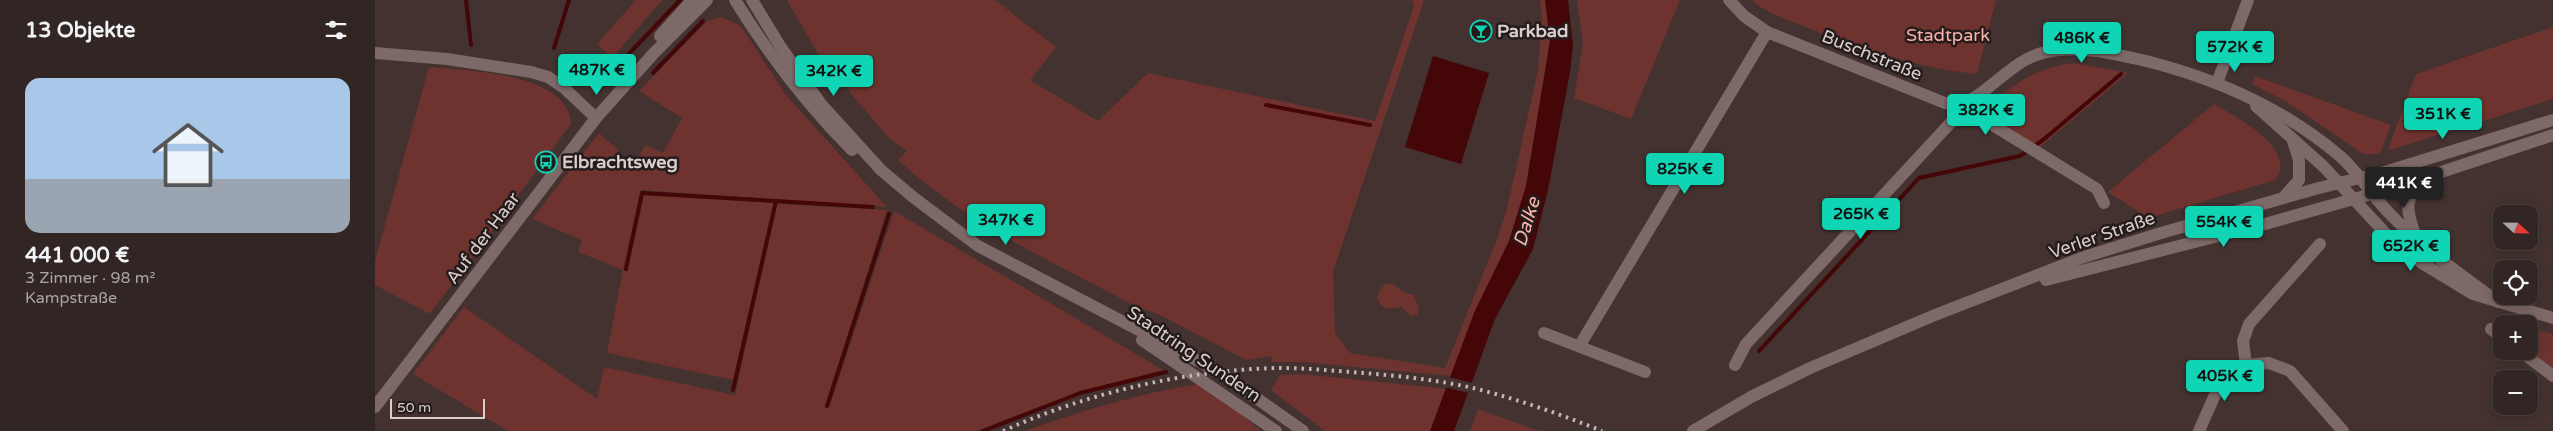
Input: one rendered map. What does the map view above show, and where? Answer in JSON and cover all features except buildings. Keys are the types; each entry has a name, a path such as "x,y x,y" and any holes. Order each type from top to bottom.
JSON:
{"street":[{"name":"Auf der Haar","path":"375,407 619,90 648,49 692,0"},
{"name":"Auf der Haar","path":"619,90 707,0"},
{"name":"Stadtring Sundern","path":"735,0 765,49 827,125 894,188 913,197"},
{"name":"Stadtring Sundern","path":"752,0 780,46 821,104 881,170 913,197 978,246 1091,307 1221,373 1303,431"},
{"name":"Buschstraße","path":"1729,0 1744,16 1767,32 1945,103 1959,105 2097,189 2104,203"},
{"path":"2217,82 2248,0"},
{"path":"1580,345 1767,32"},
{"path":"1735,365 1746,344 1955,118 1959,105 1979,94 2014,66 2044,52 2073,49 2123,56 2217,82 2280,113 2339,156 2361,178 2388,213 2417,241 2493,298"},
{"path":"375,53 447,59 531,72 548,77 563,87 596,118"},
{"path":"2239,94 2274,120 2339,183 2387,235 2422,263 2459,287 2493,300"},
{"name":"Verler Straße","path":"1693,431 1751,397 1809,368 2084,257 2283,198 2388,172 2553,120"},
{"name":"Verler Straße","path":"1981,298 2352,199 2429,177 2553,135"},
{"path":"2283,198 2299,180 2299,160 2292,138"},
{"path":"2417,241 2408,217 2409,200 2414,189 2429,177"},
{"path":"2246,365 2243,341 2249,324 2320,244"},
{"path":"2508,305 2553,318"},
{"name":"Stadtring Sundern","path":"1091,307 1174,360 1276,431"},
{"path":"1544,333 1580,345 1645,372"},
{"path":"2533,360 2553,376"},
{"path":"2199,431 2221,381 2228,374 2246,365 2269,363 2290,370 2343,431"}],"green space":[{"path":"636,0 662,0 612,58 597,44"},
{"path":"787,0 995,0 1056,47 1030,80 1098,121 1148,73 1375,121 1414,6 1412,0 1424,0 1333,272 1335,333 1350,353 1445,368 1497,239 1507,209 1538,70 1542,17 1540,0 1545,0 1550,41 1526,186 1509,241 1474,313 1451,376 1303,362 1271,362 1273,356 1246,360 1160,315 1135,306 1011,240 952,203 924,183 898,160 907,151 888,137 820,57"},
{"path":"1577,0 1680,0 1631,119 1574,98 1583,43"},
{"name":"Stadtpark","path":"1752,0 1996,0 1977,74 1933,67 1867,50 1776,15 1763,9"},
{"path":"722,17 741,26 786,95 887,207 641,190 623,269 627,271 644,195 774,203 733,380 607,353 623,270 578,252 582,240 532,219 599,133 618,150 611,163 632,171 645,145 663,153 682,118 639,91 707,21"},
{"path":"2553,27 2553,99 2390,150 2388,149 2416,74"},
{"path":"2074,63 2128,73 2039,148 1981,112 2013,86 2034,74 2046,69"},
{"path":"429,67 490,73 513,77 535,84 553,94 566,107 571,124 430,314 375,285 375,261"},
{"path":"2255,76 2391,125 2380,154 2363,154 2287,102 2252,84"},
{"path":"2214,104 2262,135 2272,146 2279,157 2280,168 2275,180 2148,218 2108,192"},
{"path":"777,204 887,210 825,407 829,408 894,211 1163,370 1079,392 976,431 508,431 413,374 464,307 597,399 604,367 735,395"},
{"path":"1386,284 1393,284 1405,293 1414,295 1419,309 1417,315 1411,316 1402,307 1388,308 1379,302 1377,298 1380,289"},
{"path":"2538,330 2553,334 2553,368 2538,357"},
{"path":"1301,374 1446,389 1430,431 1325,431 1271,390 1280,375"},
{"path":"1198,384 1234,408 1261,431 1024,431 1109,404"},
{"path":"1478,409 1539,431 1470,431"}],"water":[{"name":"Dalke","path":"1545,0 1568,0 1573,46 1548,190 1533,249 1495,319 1454,431 1430,431 1474,313 1509,241 1526,186 1550,41"},
{"path":"1433,56 1489,73 1461,164 1405,147"}],"pier":[{"path":"1448,377 1473,383 1469,393 1444,387"}],"waterway":[{"path":"466,0 471,45"},
{"path":"554,48 569,0"},
{"path":"624,59 680,0"},
{"path":"653,73 703,21"},
{"path":"1759,351 1919,178 2020,156 2043,140 2121,74"},
{"path":"1266,105 1370,125"},
{"path":"626,269 642,193 776,201"},
{"path":"733,390 776,201 873,207"},
{"path":"827,406 889,214"},
{"path":"983,431 1080,393 1166,372"}],"railway":[{"path":"1003,431 1068,405 1137,386 1208,373 1278,368 1378,374 1460,385 1522,402 1602,431"}],"place":[{"name":"Parkbad","path":"1481,31"},
{"name":"Elbrachtsweg","path":"546,162"}]}
